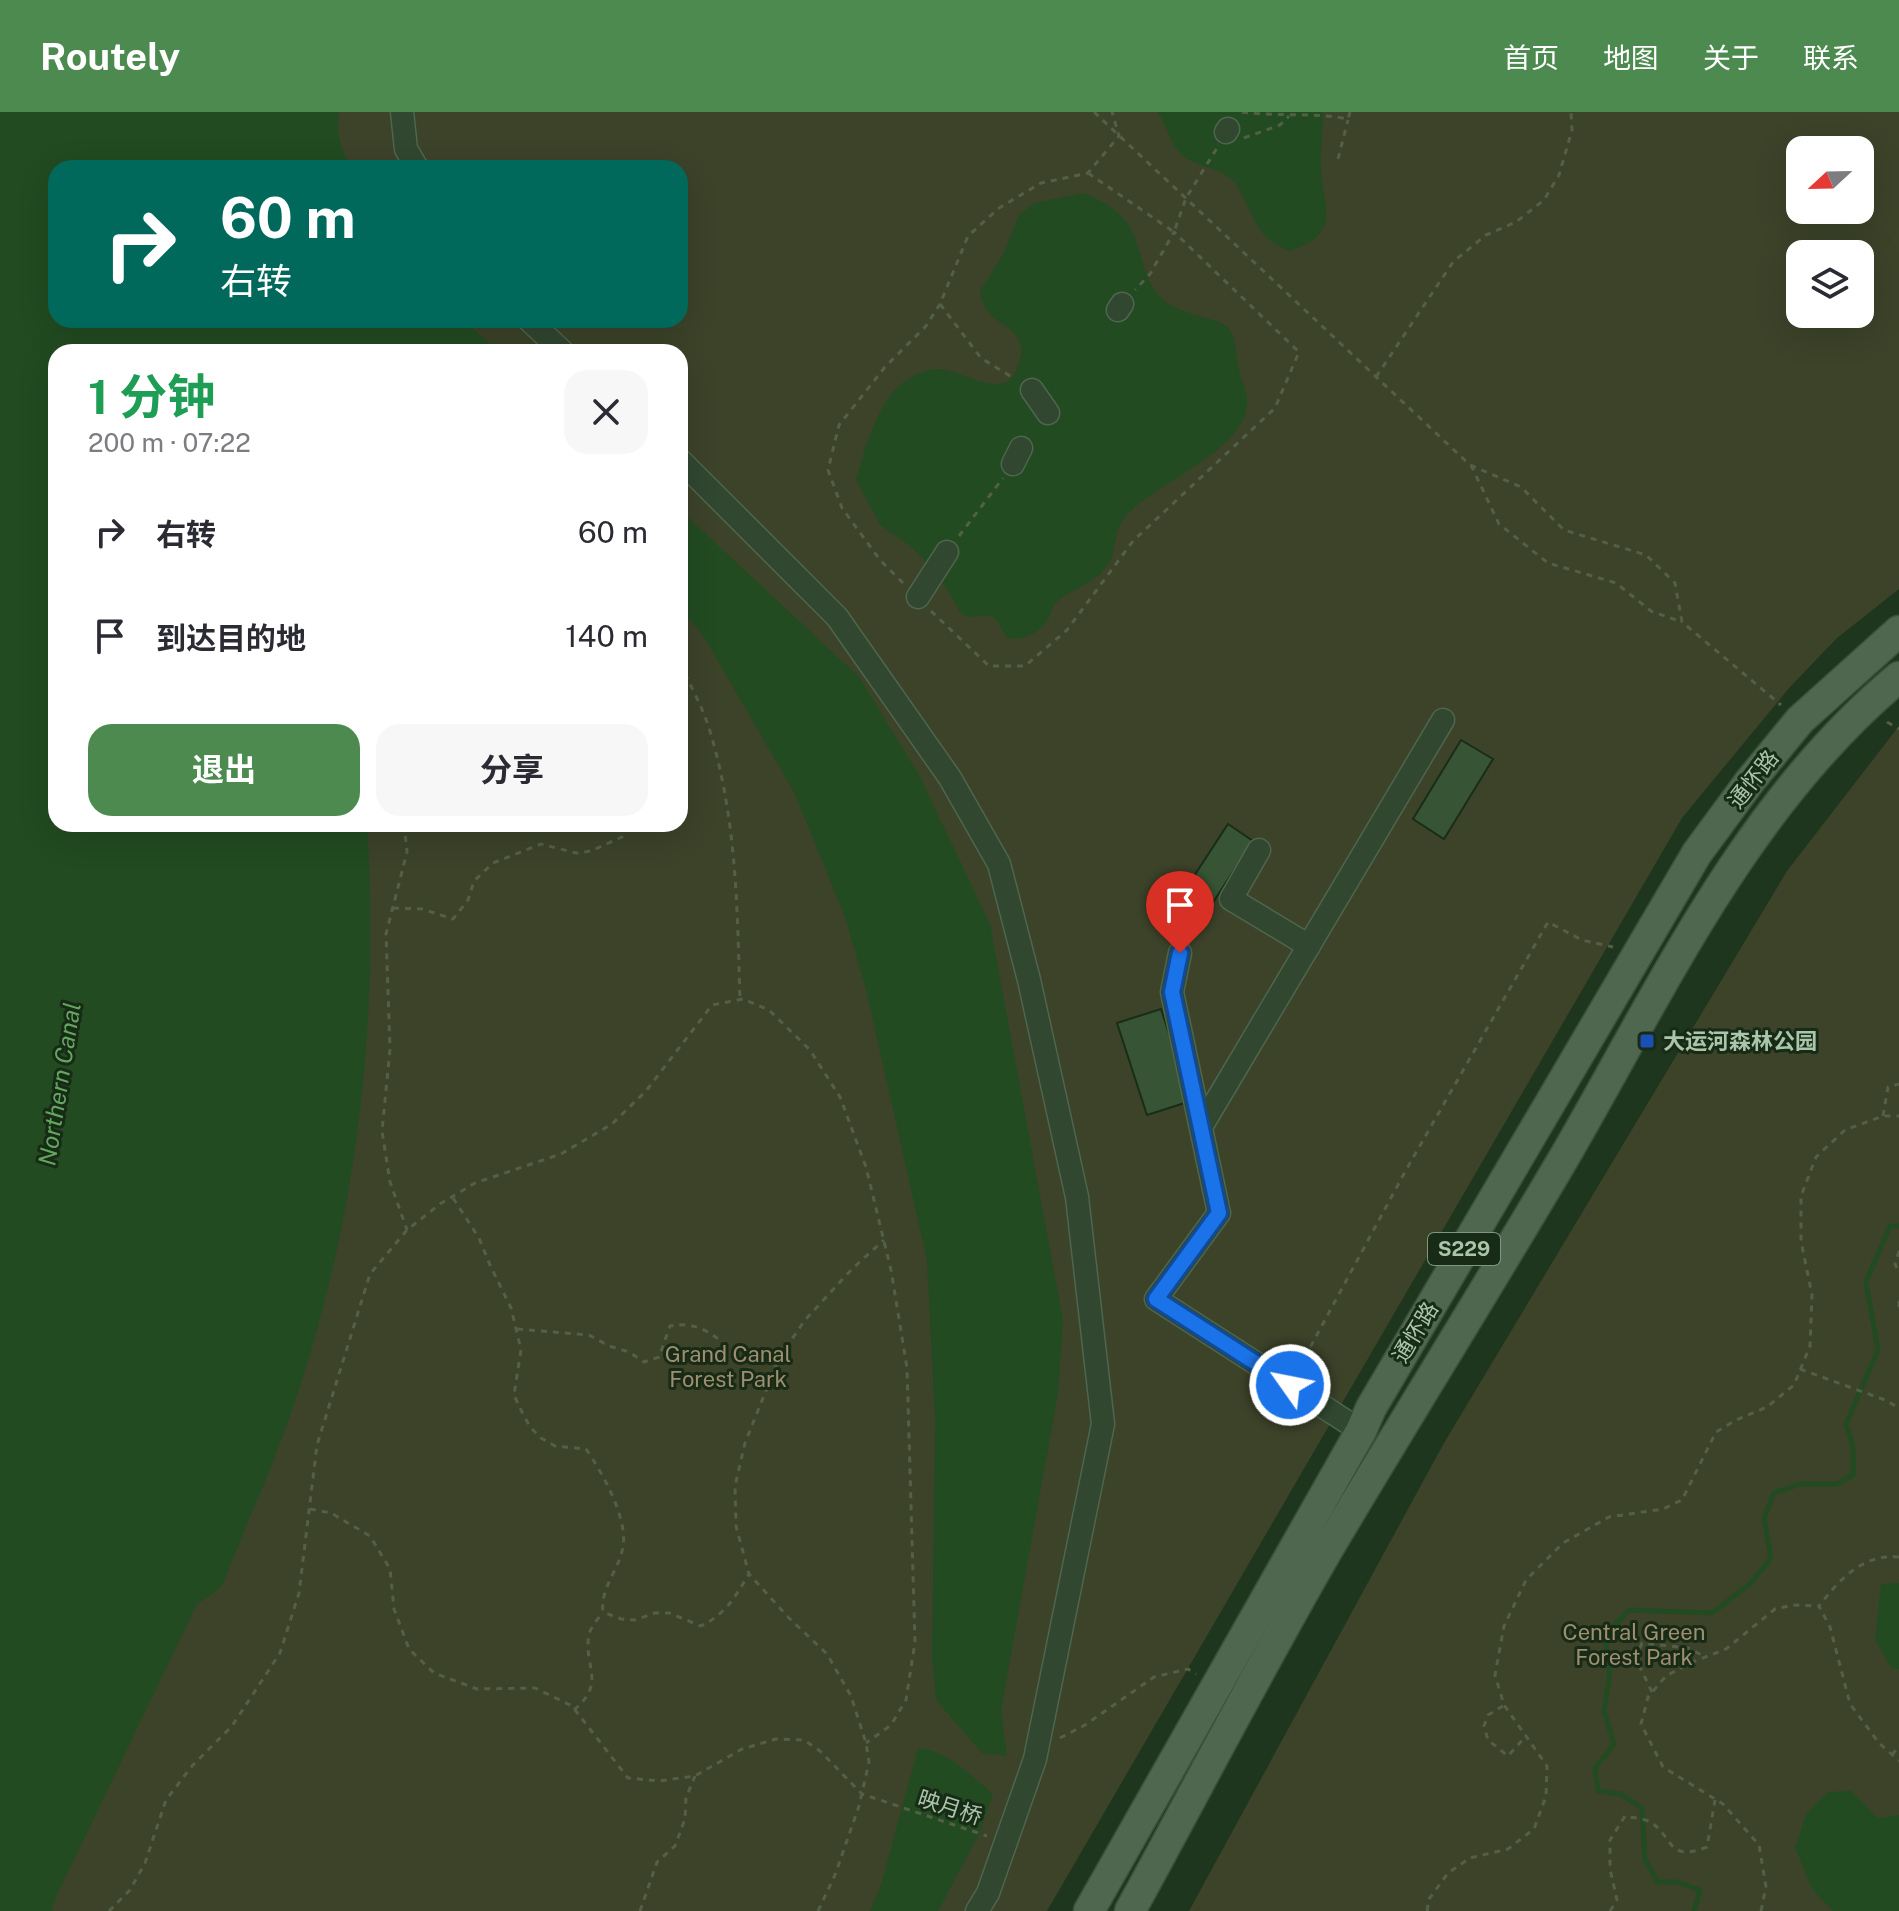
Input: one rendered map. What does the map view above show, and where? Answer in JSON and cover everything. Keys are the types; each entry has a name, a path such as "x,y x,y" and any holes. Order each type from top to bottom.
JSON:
{"main road":[{"name":"通怀路","path":"1089,1911 1361,1431 1371,1408 1697,853 1800,720 1899,631"},
{"name":"通怀路","path":"1130,1911 1329,1547 1562,1160 1718,890 1768,815 1841,728 1893,691"}],"street":[{"path":"402,112 406,149 412,160"},
{"path":"538,328 554,344"},
{"path":"1032,390 1048,413"},
{"path":"688,468 837,617 950,778 999,864 1029,980 1077,1197 1103,1424 1035,1759 988,1893 977,1911"},
{"path":"924,588 947,552"},
{"path":"1201,1127 1443,720"},
{"path":"1259,850 1231,899 1309,946"},
{"path":"1180,953 1172,992 1219,1213 1156,1299 1361,1431"}],"path":[{"path":"1094,112 1470,465 1521,487 1564,530 1646,555 1675,583 1682,622"},
{"path":"1112,112 1119,136"},
{"path":"1338,159 1350,112"},
{"path":"1376,377 1453,262 1486,235 1516,222 1544,200 1559,175 1572,130 1571,112"},
{"path":"1232,124 1289,116 1329,115 1348,119"},
{"path":"1232,124 1246,139 1280,125 1289,116"},
{"path":"1150,274 1174,232 1186,198 1205,169"},
{"path":"1088,173 1174,232"},
{"path":"940,304 981,358 1009,375"},
{"path":"947,552 1017,456"},
{"path":"1470,465 1499,524 1548,563 1616,583 1651,611 1682,622 1800,720"},
{"path":"688,681 709,728 728,802 737,870 740,1000"},
{"path":"405,832 407,852 386,934 390,1049 382,1131 390,1182 407,1230"},
{"path":"393,908 422,909 453,919 468,900 474,881 493,863 541,844 576,853 591,851 622,837 626,832"},
{"path":"1290,1385 1406,1170 1548,922 1582,940 1639,954"},
{"path":"109,1911 130,1890 145,1863 166,1800 192,1766 232,1726 280,1653 299,1593 317,1445 370,1274 407,1230 452,1197 475,1183 561,1154 612,1124 646,1091 712,1005 740,1000 769,1010 810,1050 840,1097 866,1167 884,1240 907,1368 915,1642 906,1700 891,1725 866,1743"},
{"path":"1883,1116 1888,1087 1899,1084"},
{"path":"1427,1911 1429,1899 1448,1873 1470,1858 1508,1849 1534,1829 1546,1796 1547,1766 1504,1705 1495,1675 1504,1626 1526,1580 1563,1543 1609,1517 1663,1509 1682,1500 1716,1432 1767,1407 1794,1385 1810,1346 1812,1295 1801,1241 1801,1196 1816,1157 1845,1130 1883,1116 1899,1116"},
{"path":"452,1197 479,1238 511,1308 521,1350 514,1395 521,1410 530,1427 541,1438 555,1446 586,1449 606,1484 622,1528 623,1547 601,1599 603,1612 589,1632 593,1689 574,1710"},
{"path":"818,1911 835,1875 862,1794 869,1762 866,1743 851,1696 827,1654 749,1574 736,1526 735,1486 745,1443 779,1358 805,1320 884,1240"},
{"path":"1899,1251 1895,1264 1899,1272"},
{"path":"1899,1301 1899,1308"},
{"path":"517,1329 589,1335 644,1362 659,1357 670,1326 686,1323 709,1331 750,1373 768,1386"},
{"path":"1800,1369 1899,1408"},
{"path":"310,1509 331,1513 370,1536 390,1569 394,1609 409,1649 434,1673 477,1689 535,1688 572,1706 628,1778 659,1781 695,1776 742,1749 776,1739 804,1740 820,1751 862,1794"},
{"path":"1819,1606 1834,1587 1863,1561 1886,1556 1899,1557"},
{"path":"603,1612 621,1619 635,1620 655,1613 669,1613 701,1626 712,1621 734,1602 749,1574"},
{"path":"1761,1911 1766,1887 1759,1845 1723,1804 1663,1767 1641,1724 1652,1692 1666,1676 1726,1649 1775,1609 1793,1605 1819,1606"},
{"path":"1819,1606 1830,1627 1850,1704 1879,1743 1899,1761"},
{"path":"1652,1692 1636,1659 1642,1643 1688,1648 1706,1657"},
{"path":"1038,1741 1059,1739 1085,1725 1154,1677 1188,1669 1216,1687"},
{"path":"1504,1705 1488,1715 1484,1726 1488,1740 1508,1756 1526,1736"},
{"path":"1892,1755 1899,1746"},
{"path":"640,1911 657,1862 675,1846 685,1819 686,1798 695,1776"},
{"name":"映月桥","path":"862,1794 996,1839"},
{"path":"1610,1911 1617,1900 1610,1869 1610,1840 1625,1816 1650,1822 1673,1847 1691,1853 1707,1847 1715,1800"}],"green space":[{"name":"Grand Canal Forest Park","path":"0,112 1899,112 1899,589 1837,638 1790,687 1682,818 1047,1911 0,1911"},
{"name":"Central Green Forest Park","path":"1899,726 1899,1911 1189,1911 1444,1443 1787,871"}],"water":[{"name":"Northern Canal","path":"0,112 339,112 340,140 348,160 48,160 48,328 472,328 490,344 48,344 48,832 367,832 369,996 363,1081 337,1251 316,1334 290,1416 259,1496 224,1581 216,1591 197,1604 52,1911 0,1911"},
{"path":"1158,112 1323,112 1321,163 1326,217 1318,236 1289,251 1270,240 1259,228 1234,182 1220,172 1182,155 1174,146"},
{"path":"1084,193 1114,209 1128,224 1149,279 1159,296 1177,308 1217,321 1229,329 1235,343 1247,406 1241,423 1230,439 1137,505 1124,518 1109,562 1098,575 1057,601 1045,624 1036,632 1012,639 1007,638 996,619 990,615 967,617 960,612 937,572 909,545 880,525 856,480 879,414 886,401 908,379 938,369 995,384 1013,377 1021,354 1018,338 988,311 980,291 1004,253 1019,215 1034,203"},
{"path":"688,517 859,677 919,775 990,924 1063,1320 1058,1393 1001,1710 1007,1756 982,1753 936,1700 932,1658 935,1420 927,1260 866,990 845,917 794,792 704,637 688,617"},
{"path":"1899,1583 1899,1669 1892,1669 1875,1640 1881,1584"},
{"path":"918,1748 949,1759 993,1794 979,1834 938,1911 870,1911 881,1885"},
{"path":"1851,1791 1878,1818 1899,1815 1899,1911 1833,1911 1812,1889 1795,1847 1807,1813 1828,1792"}],"building":[{"path":"1461,740 1493,759 1444,839 1413,819"},
{"path":"1228,824 1253,841 1189,939 1164,922"},
{"path":"1161,1009 1191,1101 1147,1115 1117,1023"}],"waterway":[{"path":"1694,1911 1700,1890 1677,1882 1658,1882 1645,1860 1642,1808 1621,1794 1598,1791 1595,1768 1614,1744 1604,1711 1610,1672 1605,1635 1629,1610 1712,1613 1751,1583 1771,1558 1764,1518 1774,1493 1800,1484 1837,1484 1853,1475 1853,1447 1846,1424 1878,1350 1866,1282 1890,1226 1899,1226"}],"place":[{"name":"大运河森林公园","path":"1647,1041"}],"route":[{"path":"1180,953 1172,992 1219,1213 1156,1299 1290,1385"}]}
